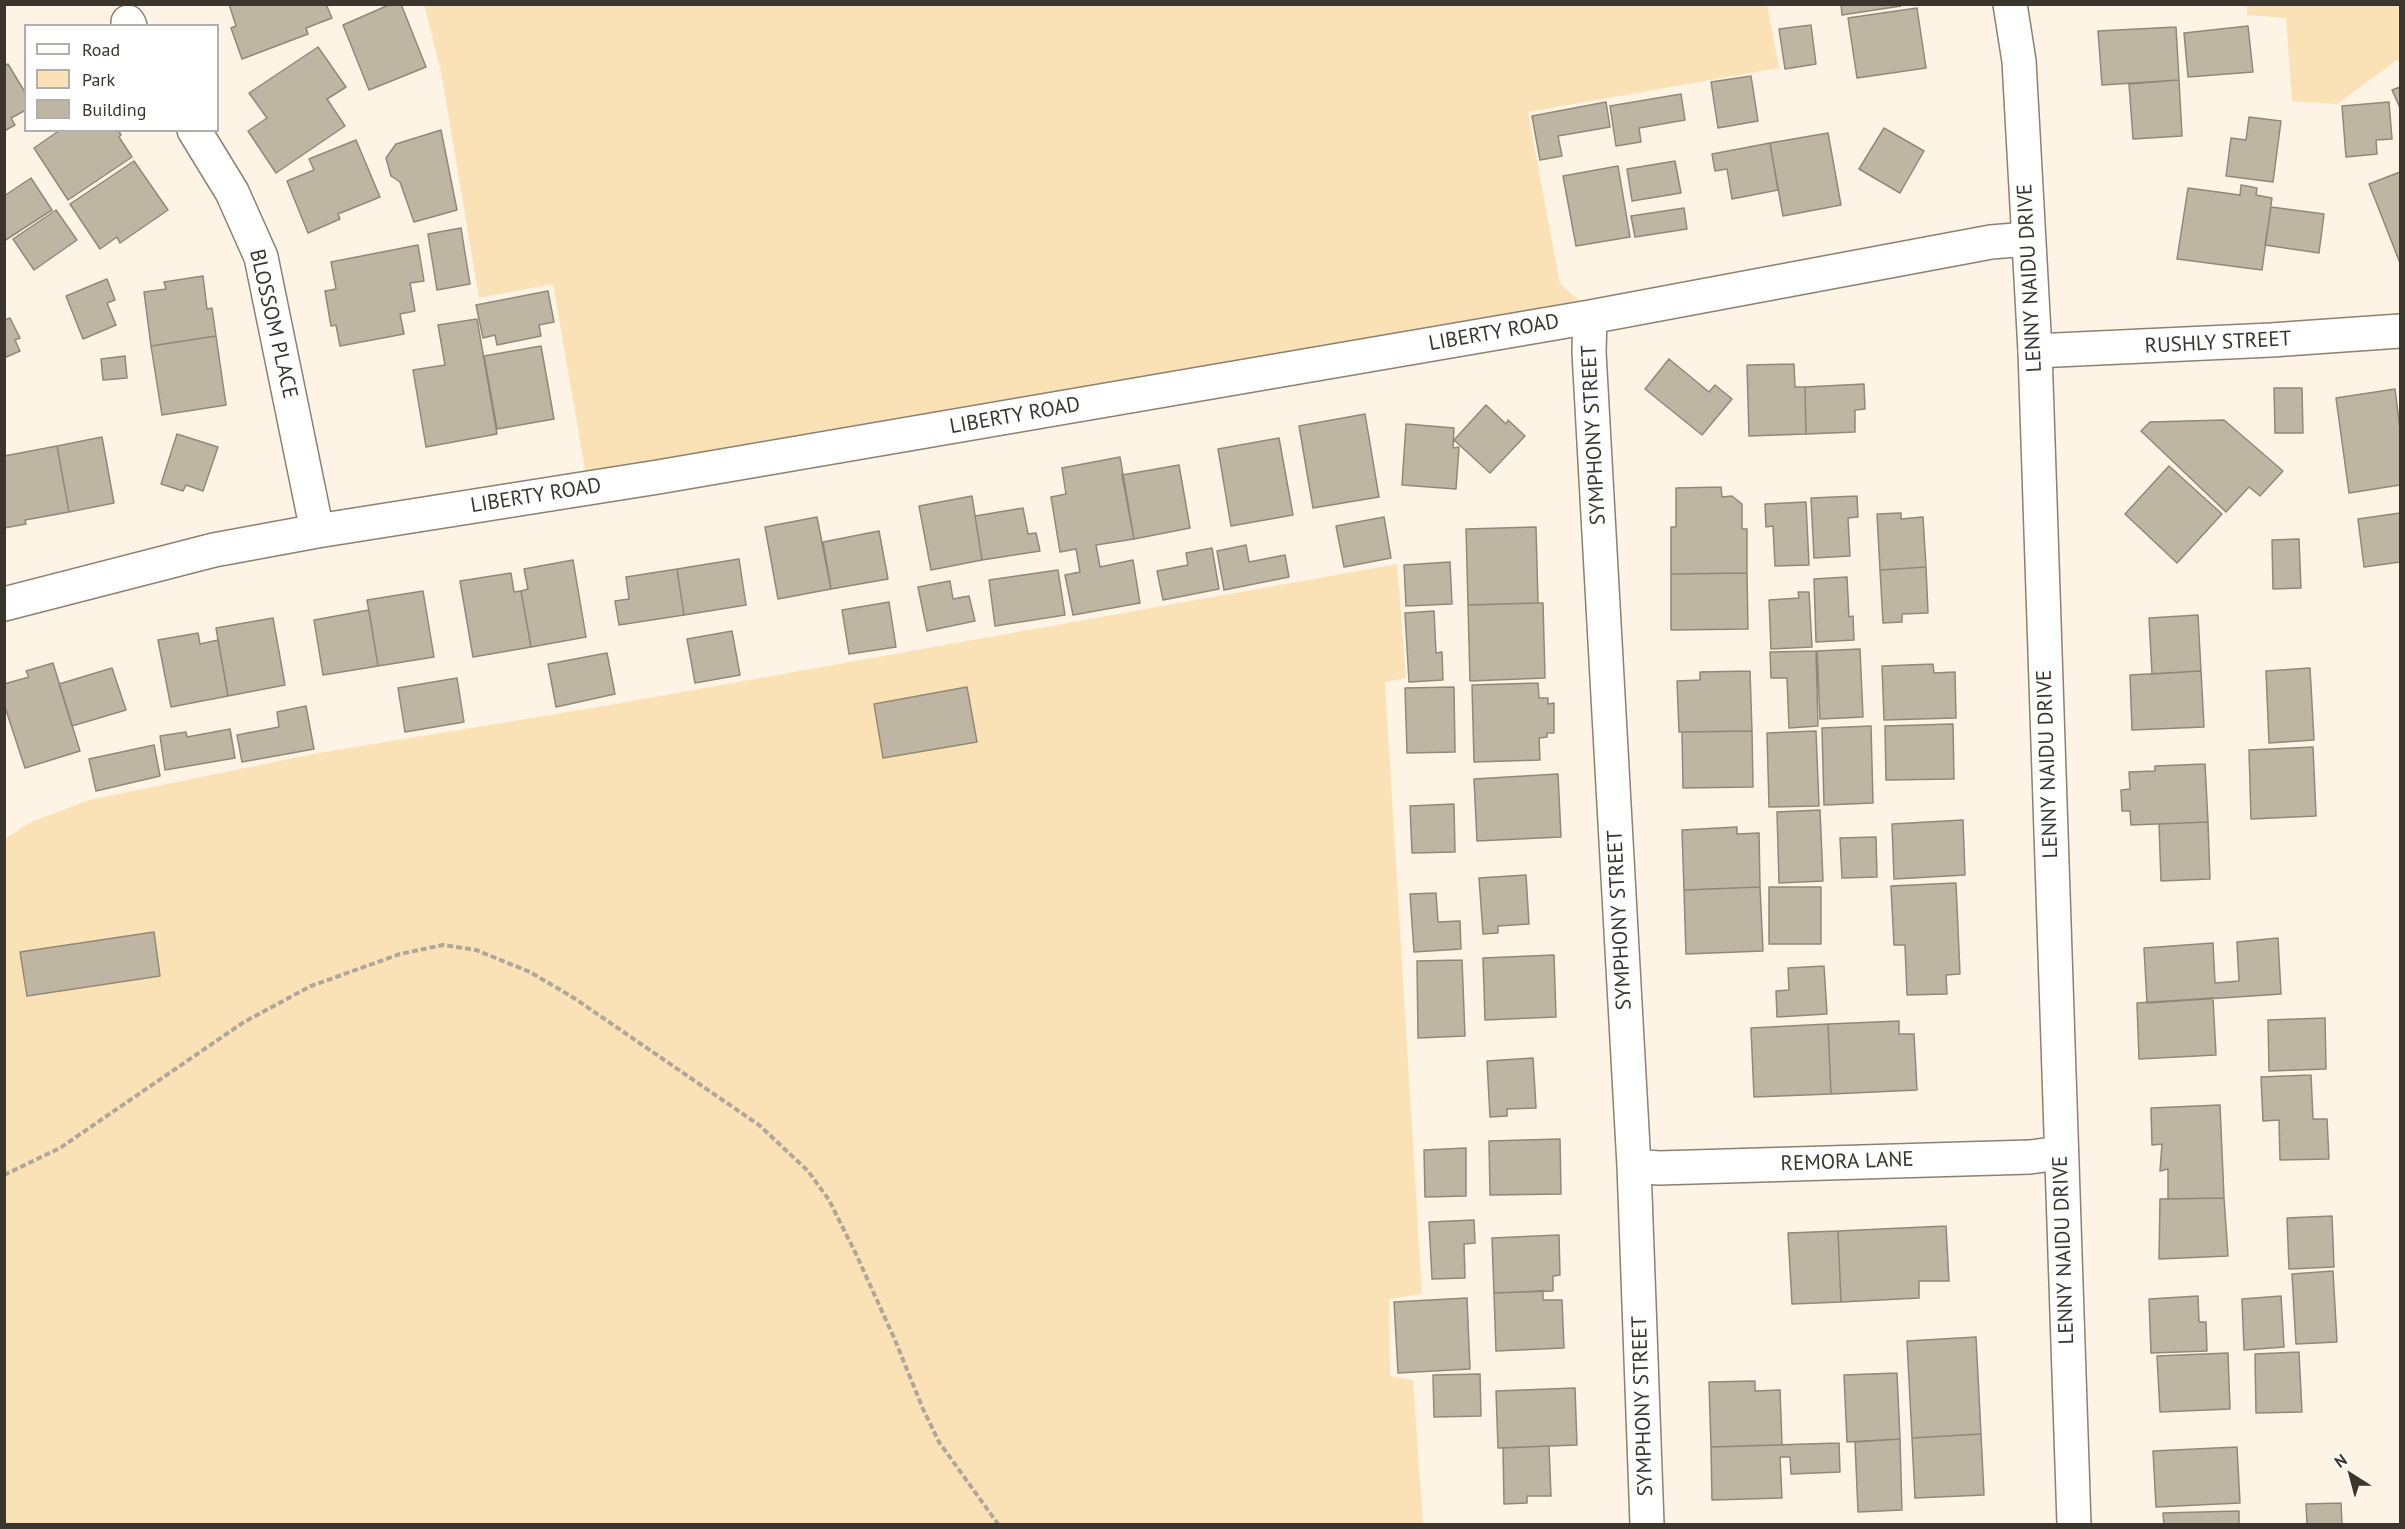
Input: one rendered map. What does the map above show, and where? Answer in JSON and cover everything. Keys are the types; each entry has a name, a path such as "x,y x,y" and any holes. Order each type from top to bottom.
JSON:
{"street":[{"name":"LENNY NAIDU DRIVE","path":"2010,4 2019,62 2035,351 2074,1524"},
{"name":"BLOSSOM PLACE","path":"195,132 232,192 261,257 317,531"},
{"name":"LIBERTY ROAD","path":"4,604 214,550 317,531 670,475 1590,317 1991,242 2028,239"},
{"name":"SYMPHONY STREET","path":"1590,317 1588,351 1634,1166 1647,1524"},
{"name":"RUSHLY STREET","path":"2035,351 2271,340 2400,331"},
{"name":"REMORA LANE","path":"1634,1166 1659,1168 2006,1158 2060,1153"}],"path":[{"path":"4,1175 60,1148 244,1022 311,986 400,954 443,945 476,950 530,972 574,998 759,1125 808,1171 829,1200 856,1254 939,1442 998,1524"}],"green space":[{"path":"1767,4 1779,68 1528,112 1560,284 1592,311 588,487 553,284 479,298 441,72 424,5"},
{"path":"2247,5 2400,5 2400,58 2337,104 2292,101 2286,18 2247,15"},
{"path":"1397,564 1406,678 1385,682 1422,1294 1389,1299 1390,1376 1413,1380 1423,1524 5,1524 5,839 29,823 89,800 313,754 604,706"}],"building":[{"path":"229,4 326,4 332,18 306,28 308,34 242,59 231,28 236,26"},
{"path":"391,4 401,4 426,67 369,90 343,25"},
{"path":"1841,4 1901,4 1901,6 1842,15"},
{"path":"1917,8 1926,68 1857,78 1848,18"},
{"path":"1811,25 1816,64 1785,69 1779,29"},
{"path":"2248,26 2253,72 2188,77 2184,33"},
{"path":"2176,27 2179,80 2102,85 2098,31"},
{"path":"318,47 346,87 327,99 345,126 276,173 248,131 267,118 249,93"},
{"path":"8,64 24,91 24,111 11,118 15,125 4,131 4,66"},
{"path":"1751,76 1758,121 1718,128 1711,82"},
{"path":"2179,80 2182,136 2133,139 2129,84"},
{"path":"2400,87 2400,108 2392,90"},
{"path":"1681,94 1685,120 1639,128 1641,142 1616,146 1610,106"},
{"path":"1606,102 1610,127 1558,136 1562,156 1540,160 1532,116"},
{"path":"2389,102 2392,139 2376,140 2377,154 2346,157 2342,106"},
{"path":"2249,117 2281,121 2273,182 2226,176 2231,138 2246,140"},
{"path":"1884,128 1924,151 1900,193 1859,169"},
{"path":"441,130 457,210 414,222 400,182 391,176 386,158 396,144"},
{"path":"57,132 119,132 121,135 119,137 132,157 68,200 34,148"},
{"path":"1828,133 1841,205 1783,216 1770,143"},
{"path":"356,140 380,197 338,214 340,219 308,233 287,181 314,170 309,159"},
{"path":"1770,143 1778,190 1732,199 1727,169 1715,171 1712,154"},
{"path":"134,161 168,210 120,243 117,237 100,249 70,204"},
{"path":"1675,161 1681,193 1632,201 1627,169"},
{"path":"1618,166 1630,237 1576,246 1563,176"},
{"path":"2400,172 2400,263 2369,184"},
{"path":"31,178 52,210 4,241 4,196"},
{"path":"2241,185 2257,188 2256,195 2272,198 2262,270 2177,259 2188,188 2240,195"},
{"path":"2271,207 2324,214 2319,253 2265,245"},
{"path":"1684,208 1687,229 1635,237 1631,216"},
{"path":"56,210 77,240 34,270 13,239"},
{"path":"461,228 470,284 437,290 428,234"},
{"path":"418,245 424,281 410,283 415,311 400,314 404,334 340,346 336,325 331,326 325,291 336,289 331,262"},
{"path":"203,276 207,309 212,308 216,336 151,346 144,292 166,289 164,282"},
{"path":"107,279 115,300 107,303 116,325 83,339 66,296"},
{"path":"548,291 554,322 539,325 541,336 497,345 495,335 483,338 476,305"},
{"path":"10,318 20,338 15,340 20,351 4,358 4,320"},
{"path":"477,319 497,434 426,447 413,370 445,365 438,325"},
{"path":"216,336 226,405 162,415 151,346"},
{"path":"541,346 554,419 497,429 484,356"},
{"path":"125,356 127,378 103,380 101,359"},
{"path":"1669,359 1709,392 1715,385 1732,399 1702,435 1645,389"},
{"path":"1794,364 1795,387 1805,387 1806,434 1749,436 1747,365"},
{"path":"1864,384 1865,409 1855,410 1855,432 1806,434 1805,387"},
{"path":"2274,388 2302,388 2303,433 2275,433"},
{"path":"2395,389 2400,429 2400,485 2349,493 2336,398"},
{"path":"1486,405 1506,424 1508,420 1525,436 1490,473 1454,440"},
{"path":"1365,414 1379,497 1313,508 1299,426"},
{"path":"2224,420 2283,471 2260,496 2249,487 2226,512 2141,431 2150,422"},
{"path":"1406,424 1454,428 1453,448 1459,447 1456,489 1402,485"},
{"path":"177,434 218,447 203,491 186,485 183,491 161,484"},
{"path":"102,437 114,503 69,512 57,446"},
{"path":"1279,438 1293,515 1231,526 1218,449"},
{"path":"57,446 69,512 25,520 26,524 4,528 4,456"},
{"path":"1120,457 1134,539 1096,545 1100,567 1133,560 1140,603 1073,615 1065,575 1080,572 1076,549 1060,552 1051,497 1066,494 1062,468"},
{"path":"1179,465 1190,528 1134,539 1122,475"},
{"path":"2169,466 2222,514 2177,563 2125,514"},
{"path":"1721,487 1722,497 1732,496 1742,504 1742,529 1747,529 1747,573 1671,574 1671,527 1676,527 1676,488"},
{"path":"972,496 982,560 931,570 919,506"},
{"path":"1857,496 1858,517 1848,518 1850,556 1814,558 1811,498"},
{"path":"1806,502 1809,565 1775,566 1773,526 1766,527 1765,504"},
{"path":"1023,508 1028,534 1036,533 1040,551 982,560 975,516"},
{"path":"1901,513 1901,519 1923,517 1926,567 1880,570 1877,514"},
{"path":"2400,513 2400,562 2364,567 2358,519"},
{"path":"817,517 831,589 778,599 765,527"},
{"path":"1384,517 1391,558 1344,567 1336,526"},
{"path":"1536,527 1538,603 1468,605 1466,529"},
{"path":"879,531 888,579 831,589 823,542"},
{"path":"2299,539 2301,588 2273,589 2272,540"},
{"path":"1246,545 1249,562 1285,555 1289,577 1224,590 1217,551"},
{"path":"1212,548 1219,589 1163,600 1157,571 1188,565 1186,553"},
{"path":"739,559 746,605 684,615 677,569"},
{"path":"573,560 586,637 531,647 521,591 528,589 524,569"},
{"path":"1450,562 1452,604 1406,606 1404,565"},
{"path":"1926,567 1928,613 1902,614 1902,622 1883,623 1880,570"},
{"path":"677,569 684,615 619,625 615,601 629,599 626,577"},
{"path":"1058,570 1065,615 995,626 989,580"},
{"path":"511,573 514,592 521,591 531,647 473,657 460,581"},
{"path":"1747,573 1748,629 1671,630 1671,574"},
{"path":"1847,577 1849,617 1853,616 1854,640 1816,642 1814,579"},
{"path":"950,581 953,599 969,596 975,621 927,631 918,587"},
{"path":"423,591 434,657 378,666 367,600"},
{"path":"1798,592 1809,592 1812,647 1771,649 1769,600 1799,598"},
{"path":"889,602 896,647 849,654 842,610"},
{"path":"1543,603 1545,678 1470,681 1468,605"},
{"path":"369,610 378,666 323,675 314,620"},
{"path":"1434,611 1436,653 1442,652 1443,680 1409,682 1405,613"},
{"path":"2198,615 2201,671 2152,674 2149,618"},
{"path":"273,618 285,685 228,696 216,628"},
{"path":"732,631 740,675 695,683 687,639"},
{"path":"198,633 200,644 218,640 228,696 171,707 158,640"},
{"path":"1860,649 1863,717 1820,719 1817,651"},
{"path":"1816,651 1818,726 1789,728 1787,678 1771,678 1770,652"},
{"path":"607,653 615,694 556,707 548,664"},
{"path":"53,663 80,751 25,768 4,704 4,684 29,677 26,671"},
{"path":"1933,664 1934,673 1955,672 1956,718 1884,720 1882,666"},
{"path":"112,668 126,710 72,726 59,684"},
{"path":"2310,668 2314,740 2269,743 2266,671"},
{"path":"1750,671 1752,731 1679,732 1677,681 1700,680 1700,672"},
{"path":"2201,671 2204,727 2132,730 2130,675"},
{"path":"457,678 464,722 405,732 398,688"},
{"path":"1538,683 1539,698 1548,698 1548,704 1554,703 1554,733 1547,733 1547,737 1539,738 1540,760 1474,762 1472,685"},
{"path":"967,687 977,742 883,758 874,704"},
{"path":"1454,687 1455,752 1407,753 1405,688"},
{"path":"306,706 314,749 242,762 237,735 279,727 277,712"},
{"path":"1953,724 1954,779 1886,780 1885,726"},
{"path":"1871,726 1873,803 1824,805 1822,728"},
{"path":"230,729 235,758 165,770 160,736 186,732 187,737"},
{"path":"1752,731 1753,787 1683,788 1682,732"},
{"path":"1816,731 1819,806 1769,807 1767,733"},
{"path":"154,745 160,776 96,791 89,759"},
{"path":"2313,747 2316,816 2251,819 2249,750"},
{"path":"2205,764 2208,822 2131,825 2130,811 2122,811 2121,790 2130,789 2129,772 2155,771 2155,766"},
{"path":"1558,774 1561,837 1477,841 1474,779"},
{"path":"1454,804 1455,852 1412,853 1410,806"},
{"path":"1820,810 1823,881 1779,883 1777,812"},
{"path":"1963,820 1965,875 1894,879 1892,824"},
{"path":"2208,822 2210,879 2161,881 2159,824"},
{"path":"1737,827 1737,834 1759,833 1760,887 1684,890 1682,830"},
{"path":"1876,837 1877,877 1842,878 1840,838"},
{"path":"1526,875 1529,924 1498,926 1498,933 1483,934 1479,878"},
{"path":"1956,883 1960,974 1946,975 1947,994 1907,995 1905,945 1894,945 1891,886"},
{"path":"1760,887 1763,951 1686,954 1684,890"},
{"path":"1769,887 1821,887 1821,944 1769,944"},
{"path":"1436,893 1438,922 1460,921 1461,949 1414,952 1410,894"},
{"path":"154,932 160,976 27,996 20,952"},
{"path":"2278,938 2281,994 2147,1003 2144,948 2213,943 2215,983 2239,981 2237,942"},
{"path":"1554,955 1556,1017 1485,1020 1483,958"},
{"path":"1462,960 1465,1036 1418,1038 1417,961"},
{"path":"1824,966 1827,1014 1777,1017 1776,991 1789,990 1788,968"},
{"path":"2213,998 2216,1055 2139,1059 2137,1003"},
{"path":"2325,1018 2326,1069 2269,1071 2268,1020"},
{"path":"1899,1021 1899,1034 1914,1034 1917,1090 1831,1094 1828,1024"},
{"path":"1828,1024 1831,1094 1754,1097 1751,1028"},
{"path":"1533,1058 1536,1108 1507,1109 1507,1116 1490,1117 1487,1061"},
{"path":"2311,1075 2313,1119 2327,1119 2329,1159 2280,1160 2279,1120 2263,1121 2261,1077"},
{"path":"2220,1105 2224,1198 2168,1199 2168,1169 2160,1171 2162,1144 2152,1145 2151,1108"},
{"path":"1560,1139 1561,1194 1490,1195 1489,1141"},
{"path":"1466,1148 1466,1196 1425,1197 1424,1150"},
{"path":"2224,1198 2228,1256 2159,1259 2160,1199"},
{"path":"2332,1216 2334,1267 2289,1269 2287,1218"},
{"path":"1474,1220 1475,1243 1464,1244 1465,1278 1432,1279 1429,1222"},
{"path":"1946,1226 1949,1281 1919,1281 1919,1298 1841,1302 1838,1231"},
{"path":"1838,1231 1841,1302 1792,1304 1788,1233"},
{"path":"1559,1235 1560,1275 1553,1276 1553,1291 1494,1293 1492,1238"},
{"path":"2333,1271 2337,1342 2296,1344 2292,1274"},
{"path":"1543,1291 1543,1300 1562,1300 1564,1348 1496,1351 1494,1293"},
{"path":"2198,1296 2199,1322 2206,1322 2207,1351 2151,1353 2149,1299"},
{"path":"2281,1296 2284,1347 2244,1350 2242,1299"},
{"path":"1467,1298 1470,1369 1398,1373 1394,1302"},
{"path":"1976,1337 1981,1434 1912,1438 1907,1341"},
{"path":"2299,1352 2302,1412 2256,1413 2255,1354"},
{"path":"2228,1353 2230,1409 2160,1412 2157,1356"},
{"path":"1897,1373 1900,1439 1847,1442 1844,1375"},
{"path":"1480,1374 1481,1416 1434,1417 1433,1375"},
{"path":"1755,1381 1755,1391 1780,1390 1782,1445 1711,1447 1709,1382"},
{"path":"1575,1388 1577,1445 1498,1448 1496,1391"},
{"path":"1981,1434 1984,1495 1915,1498 1912,1438"},
{"path":"1900,1439 1902,1510 1858,1512 1855,1442"},
{"path":"1839,1443 1840,1472 1791,1474 1790,1457 1780,1457 1782,1498 1712,1500 1711,1447"},
{"path":"1549,1446 1551,1496 1527,1496 1527,1503 1504,1504 1503,1448"},
{"path":"2237,1447 2240,1503 2156,1507 2153,1451"},
{"path":"2341,1503 2342,1524 2307,1524 2306,1504"},
{"path":"2239,1511 2239,1524 2164,1524 2163,1513"}]}
